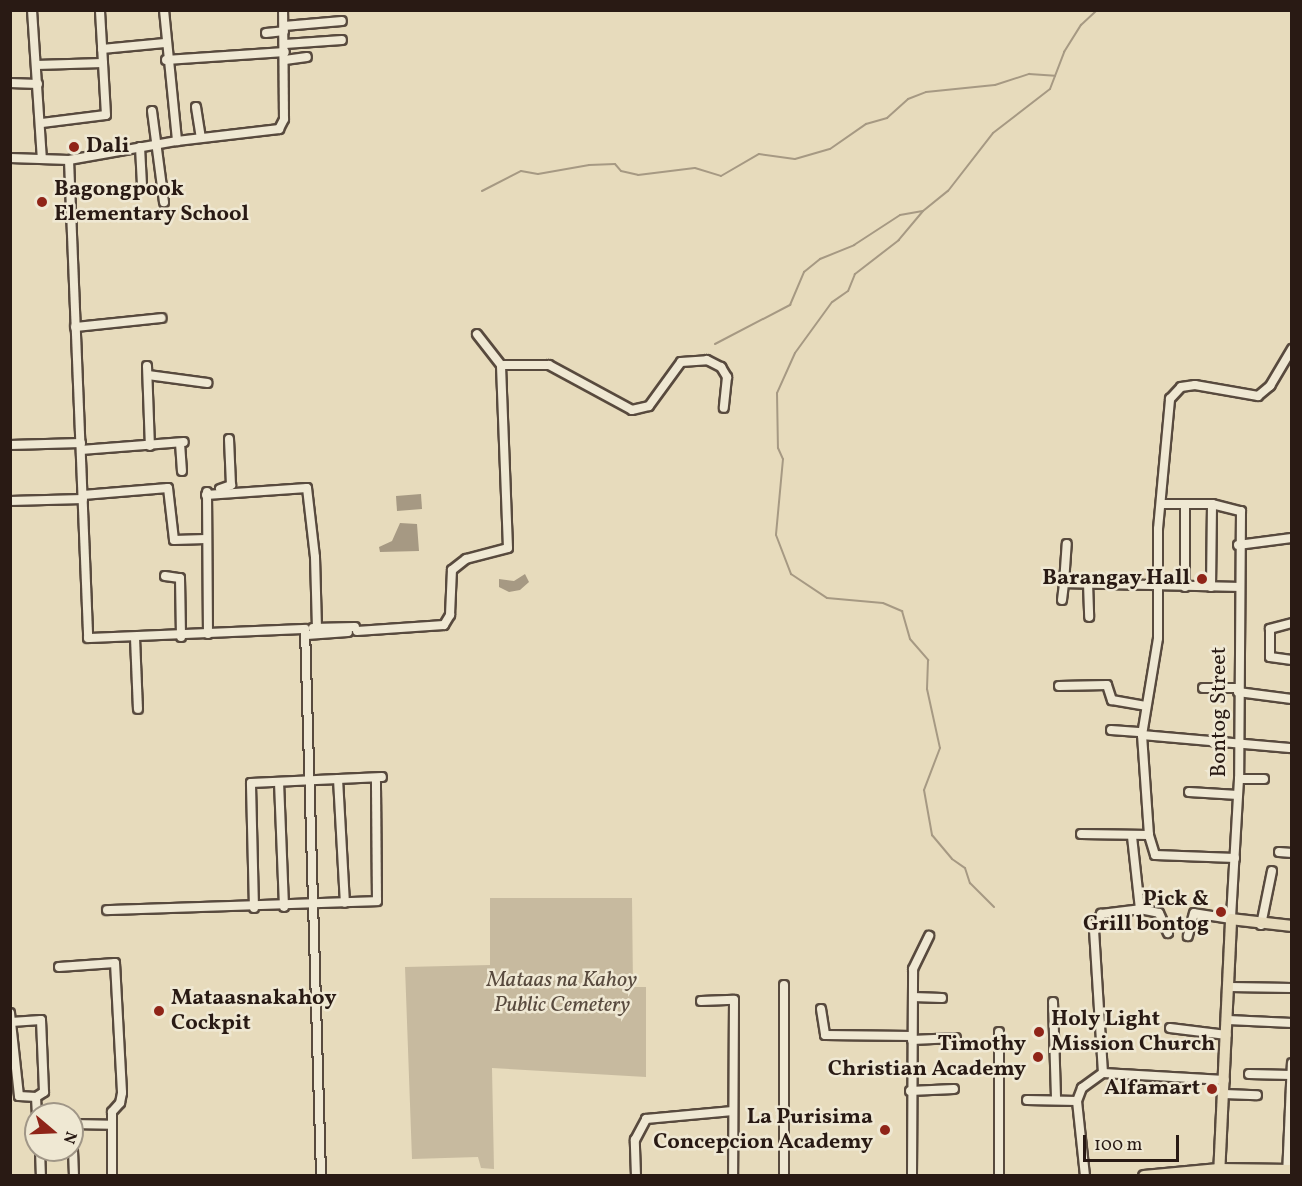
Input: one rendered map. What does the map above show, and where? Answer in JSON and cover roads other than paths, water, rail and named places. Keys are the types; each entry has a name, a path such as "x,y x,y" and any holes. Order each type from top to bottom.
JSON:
{"main road":[{"path":"1215,1173 1225,1080 1231,919 1261,925 1292,926"},
{"path":"1144,1176 1285,1172"}],"street":[{"path":"32,10 42,123 42,159"},
{"path":"42,123 106,115 99,10"},
{"path":"164,10 166,60 177,141"},
{"path":"10,158 69,160 157,144 282,127 285,52 283,10"},
{"path":"266,33 284,28 342,21"},
{"path":"166,60 285,52 342,40"},
{"path":"102,50 165,43"},
{"path":"285,52 307,57"},
{"path":"36,65 103,63"},
{"path":"10,83 38,84"},
{"path":"196,107 201,138"},
{"path":"152,111 164,202"},
{"path":"140,147 142,184"},
{"path":"69,160 88,638 181,637 444,625 450,615 452,570 466,559 508,548 501,365 477,334"},
{"path":"75,327 162,318"},
{"path":"1235,858 1155,855 1149,835 1142,734 1158,638 1157,585 1161,504 1173,394 1181,387 1195,385 1258,396 1270,386 1292,349"},
{"path":"501,365 549,365 632,410 649,406 681,362 707,360 721,367 727,377 724,408"},
{"path":"150,446 147,371 207,383"},
{"path":"206,495 231,485 229,439"},
{"path":"10,446 150,446 182,443 182,471"},
{"path":"10,501 83,497 168,488 174,540 206,539"},
{"path":"206,495 307,488 317,627"},
{"path":"206,495 208,634"},
{"path":"1161,504 1212,504 1211,587"},
{"name":"Bontog Street","path":"1212,504 1236,507 1240,511 1238,545 1240,743 1231,919"},
{"path":"1185,505 1185,587"},
{"path":"1238,545 1292,538"},
{"path":"1062,600 1066,544"},
{"path":"165,576 180,578 181,637"},
{"path":"1064,582 1238,587"},
{"path":"1088,583 1089,617"},
{"path":"1292,623 1270,629 1270,657 1292,660"},
{"path":"306,632 317,627 358,629"},
{"path":"306,632 321,1176"},
{"path":"135,638 138,709"},
{"path":"1059,686 1107,685 1112,700 1145,706"},
{"path":"1203,688 1238,690 1292,699"},
{"path":"1111,730 1292,748"},
{"path":"107,910 254,908 371,902 379,897 379,777 253,782 250,786 254,908"},
{"path":"338,779 345,903"},
{"path":"1239,779 1264,779"},
{"path":"279,782 284,907"},
{"path":"1189,792 1238,795"},
{"path":"1081,834 1149,835"},
{"path":"1132,836 1140,909"},
{"path":"1279,852 1292,854"},
{"path":"1261,925 1272,871"},
{"path":"1103,1073 1095,980 1095,922 1109,911 1140,909 1159,913 1168,933"},
{"path":"1188,936 1193,914 1231,919"},
{"path":"912,1176 910,1090 913,969 929,936"},
{"path":"59,967 115,963 122,1093 120,1103 112,1112 112,1176"},
{"path":"784,985 784,1176"},
{"path":"1230,987 1292,988"},
{"path":"913,997 942,998"},
{"path":"700,1000 734,1000 733,1176"},
{"path":"1053,1002 1056,1100"},
{"path":"821,1009 825,1035 956,1038"},
{"path":"11,1017 42,1021 44,1092 36,1097 13,1093 11,1017"},
{"path":"1228,1020 1292,1023"},
{"path":"1170,1028 1227,1035"},
{"path":"999,1032 999,1176"},
{"path":"1285,1172 1292,1063"},
{"path":"1085,1176 1077,1101 1082,1088 1103,1073 1225,1080"},
{"path":"1249,1074 1291,1075"},
{"path":"910,1090 954,1089"},
{"path":"1224,1094 1257,1095"},
{"path":"36,1097 36,1102"},
{"path":"1027,1100 1077,1101"},
{"path":"636,1176 635,1140 646,1119 733,1111"},
{"path":"84,1124 111,1125"}],"waterway":[{"path":"715,344 790,305 804,272 820,259 854,245 900,215 923,211 948,191 993,133 1050,89 1064,52 1081,25 1097,10"},
{"path":"482,191 521,171 538,174 589,165 615,164 621,171 638,175 695,168 721,176 759,154 795,159 830,149 866,124 887,118 908,99 926,92 995,85 1029,74 1055,76"},
{"path":"923,211 899,240 855,274 848,291 832,302 795,353 777,393 778,448 783,459 776,535 791,574 827,598 883,603 902,611 910,639 928,660 927,689 940,748 924,790 932,835 952,859 965,868 970,883 994,907"}],"place":[{"name":"Dali","path":"74,147"},
{"name":"Bagongpook Elementary School","path":"42,202"},
{"name":"Barangay Hall","path":"1202,579"},
{"name":"Pick & Grill bontog","path":"1221,912"},
{"name":"Mataasnakahoy Cockpit","path":"159,1011"},
{"name":"Holy Light Mission Church","path":"1039,1032"},
{"name":"Timothy Christian Academy","path":"1038,1057"},
{"name":"Alfamart","path":"1212,1089"},
{"name":"La Purisima Concepcion Academy","path":"885,1130"}],"park label":[{"name":"Mataas na Kahoy Public Cemetery","path":"562,992"}]}
